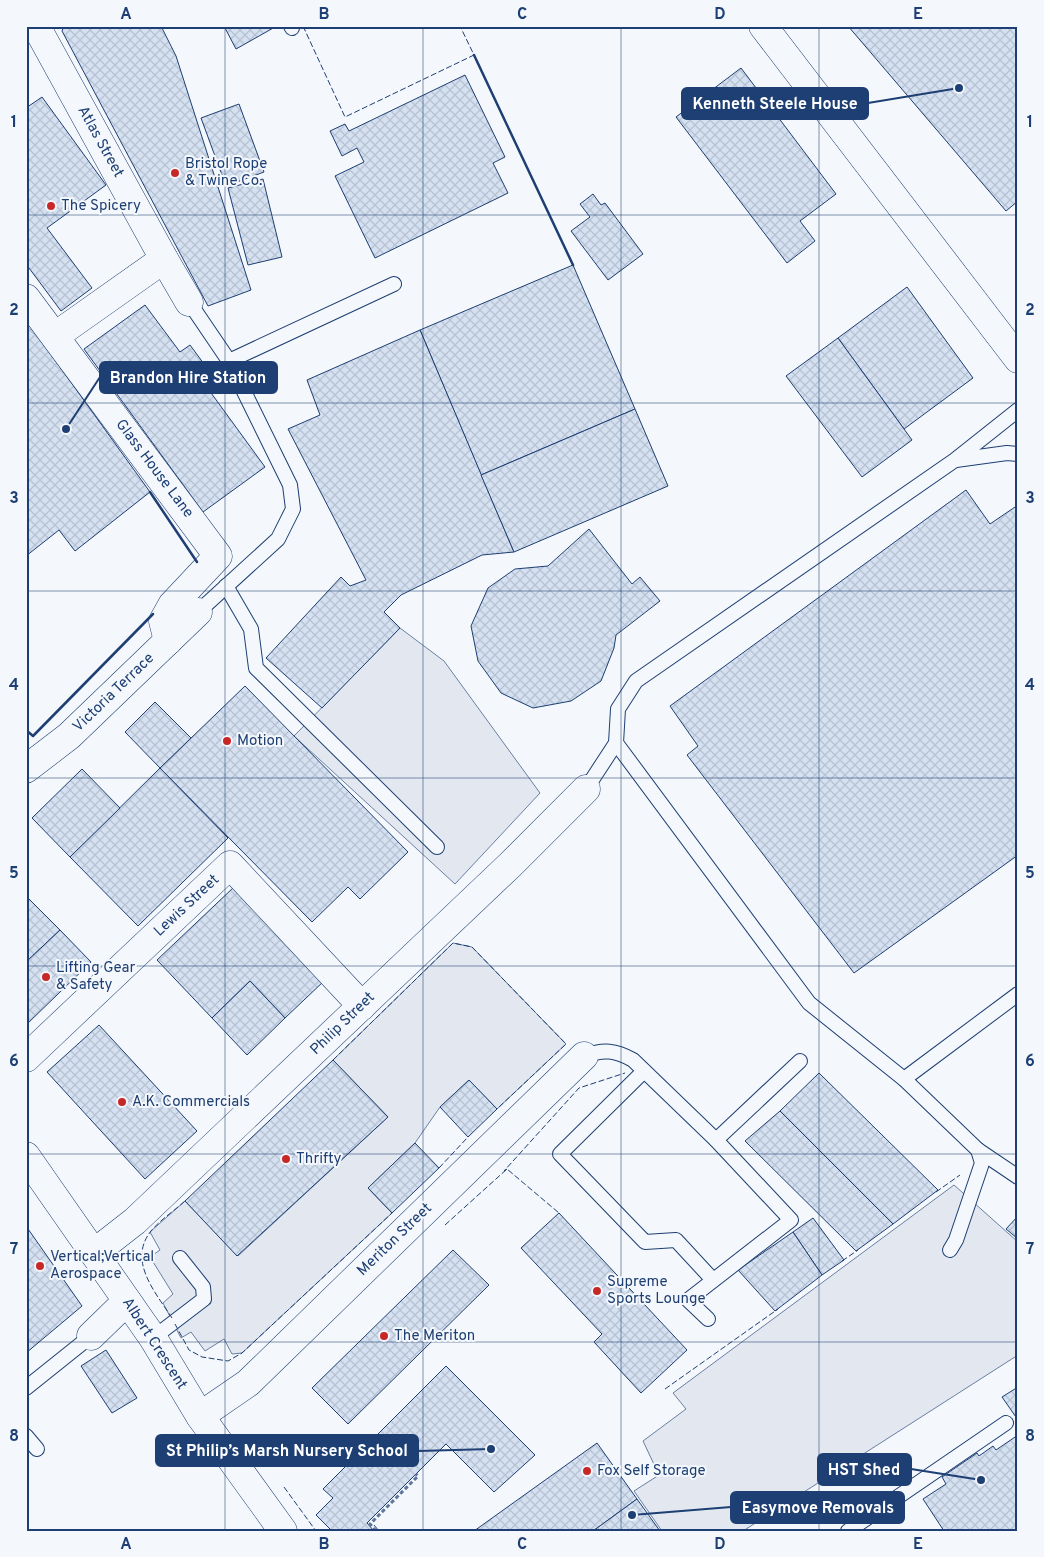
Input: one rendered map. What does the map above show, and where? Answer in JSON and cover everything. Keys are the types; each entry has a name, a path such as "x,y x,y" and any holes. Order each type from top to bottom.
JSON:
{"street":[{"name":"Atlas Street","path":"36,26 189,302"},
{"path":"763,26 1014,350"},
{"path":"55,336 164,259"},
{"name":"Glass House Lane","path":"26,298 218,556 172,605 163,621 168,641"},
{"name":"Victoria Terrace","path":"26,769 69,736 198,612"},
{"name":"Philip Street","path":"94,1253 135,1221 510,865 586,789"},
{"name":"Lewis Street","path":"26,1058 230,865 362,1006"},
{"name":"Meriton Street","path":"200,1416 248,1383 584,1056"},
{"name":"Albert Crescent","path":"26,1156 154,1338 200,1416 284,1531"},
{"path":"91,1336 127,1301"}],"lane":[{"path":"229,361 394,284"},
{"name":"Atlas Street","path":"189,302 229,361 290,485 293,509 278,539 198,612"},
{"path":"586,789 616,744 618,708 636,680 955,460 1018,410"},
{"path":"955,460 1007,453 1018,454"},
{"path":"226,586 251,629 256,668 437,846"},
{"path":"616,744 808,1003 904,1079 978,1150 1018,1177"},
{"path":"904,1079 1018,994"},
{"path":"584,1056 600,1050 618,1051 633,1060 716,1140 791,1220 688,1300 708,1319"},
{"path":"716,1140 800,1061"},
{"path":"644,1071 560,1154 645,1242 676,1240 713,1280"},
{"path":"950,1250 956,1240 982,1163 978,1150"},
{"path":"154,1338 204,1300 203,1288 180,1258"},
{"path":"26,1388 91,1336"},
{"path":"848,1531 1006,1423"},
{"path":"26,1436 37,1449"}],"path":[{"path":"376,1531 370,1524 418,1476 416,1474"}],"shaded area":[{"path":"400,628 444,661 540,793 455,884 294,736"},
{"path":"453,943 472,947 566,1044 497,1109 469,1080 440,1107 415,1143 368,1188 392,1213 242,1353 232,1354 224,1339 205,1351 191,1332 181,1338 163,1303 173,1294 150,1257 160,1250 150,1232 185,1201 238,1256 388,1117 333,1060"},
{"path":"954,1185 1018,1242 1018,1355 743,1531 662,1531 634,1491 659,1475 643,1441 686,1409 673,1393"}],"building":[{"name":"Bristol Rope & Twine Co.","path":"64,26 161,26 176,56 251,290 208,306 62,31"},
{"path":"224,26 275,26 275,27 236,49"},
{"path":"848,26 1018,26 1018,201 1006,211"},
{"path":"741,68 836,194 800,221 815,241 787,263 676,117"},
{"path":"465,75 505,157 493,163 508,193 375,258 335,176 364,162 357,148 342,156 330,131 345,124 349,131"},
{"name":"The Spicery","path":"42,97 106,185 47,228 92,288 61,311 26,264 26,108"},
{"path":"239,104 264,172 226,186 201,118"},
{"path":"263,179 282,257 248,265 228,188"},
{"path":"593,194 601,205 605,203 643,254 608,280 571,231 590,217 580,204"},
{"path":"573,265 635,409 481,475 420,330"},
{"path":"907,287 973,378 904,429 838,338"},
{"path":"145,305 180,352 190,345 207,368 198,375 265,467 203,512 84,349"},
{"path":"26,320 150,492 75,551 59,530 26,556"},
{"path":"420,330 514,552 482,555 401,595 384,612 400,628 322,708 266,658 341,577 350,586 366,580 288,429 320,415 307,380"},
{"path":"838,338 912,440 862,477 786,376"},
{"path":"635,409 668,486 514,552 481,475"},
{"path":"966,490 990,524 1018,505 1018,855 854,973 687,755 698,746 670,706"},
{"path":"589,529 632,584 640,577 660,601 616,635 614,648 601,681 571,701 533,708 501,693 478,661 471,626 488,588 515,569 548,566"},
{"path":"245,686 408,852 360,899 348,887 312,922 160,768"},
{"path":"155,702 191,738 160,768 125,732"},
{"path":"160,768 228,838 138,926 70,857"},
{"path":"82,769 120,808 70,857 32,818"},
{"path":"234,887 324,981 285,1018 250,981 212,1018 157,960"},
{"path":"26,896 60,930 26,962"},
{"path":"60,930 91,962 26,1025 26,962"},
{"path":"250,981 285,1018 247,1055 212,1018"},
{"name":"A.K. Commercials","path":"99,1025 197,1131 145,1179 47,1072"},
{"name":"Thrifty","path":"333,1060 388,1117 237,1256 185,1201"},
{"path":"819,1073 938,1190 893,1224 780,1111"},
{"path":"469,1080 497,1109 468,1137 440,1107"},
{"path":"780,1111 893,1224 856,1251 745,1141"},
{"path":"415,1143 439,1168 392,1213 368,1188"},
{"name":"Supreme Sports Lounge","path":"559,1213 687,1350 641,1393 594,1342 602,1334 521,1248"},
{"path":"1018,1216 1018,1239 1006,1229"},
{"path":"813,1218 844,1260 822,1275 793,1232"},
{"name":"Vertical;Vertical Aerospace","path":"26,1226 82,1306 26,1353"},
{"path":"793,1232 822,1275 775,1311 738,1270"},
{"path":"453,1250 489,1285 348,1424 312,1388"},
{"path":"106,1350 137,1398 112,1413 81,1366"},
{"path":"446,1366 535,1455 494,1492 446,1444 367,1523 374,1531 332,1531 316,1515 333,1498 323,1489"},
{"path":"1018,1387 1018,1420 1002,1397"},
{"path":"1018,1435 1018,1531 944,1531 923,1499 946,1484 942,1477 977,1453 979,1456 993,1446 996,1450"},
{"name":"Fox Self Storage","path":"597,1443 637,1499 593,1531 474,1531"},
{"path":"637,1499 660,1531 593,1531"}],"fence":[{"path":"303,26 345,117 474,55 460,26"},
{"path":"333,1060 453,943 472,947 566,1044 497,1109"},
{"path":"507,1169 504,1171 579,1088 625,1073"},
{"path":"439,1168 468,1137"},
{"path":"445,1225 507,1169 559,1213"},
{"path":"936,1192 960,1175"},
{"path":"172,1318 146,1276 142,1254 144,1242 151,1231 185,1201"},
{"path":"175,1324 189,1350 202,1357 228,1361 242,1353 392,1213"},
{"path":"842,1261 858,1250"},
{"path":"665,1389 778,1309"},
{"path":"284,1487 316,1531"},
{"path":"374,1525 379,1531"}],"wall":[{"path":"474,55 573,265"},
{"path":"150,492 197,562"},
{"path":"26,730 33,736 153,614"}],"place":[{"name":"Kenneth Steele House","path":"959,88"},
{"name":"Bristol Rope & Twine Co.","path":"175,173"},
{"name":"The Spicery","path":"51,206"},
{"name":"Brandon Hire Station","path":"66,429"},
{"name":"Motion","path":"227,741"},
{"name":"Lifting Gear & Safety","path":"46,977"},
{"name":"A.K. Commercials","path":"122,1102"},
{"name":"Thrifty","path":"286,1159"},
{"name":"Vertical;Vertical Aerospace","path":"40,1266"},
{"name":"Supreme Sports Lounge","path":"597,1291"},
{"name":"The Meriton","path":"384,1336"},
{"name":"St Philip’s Marsh Nursery School","path":"491,1449"},
{"name":"Fox Self Storage","path":"587,1471"},
{"name":"HST Shed","path":"981,1480"},
{"name":"Easymove Removals","path":"632,1515"}]}
